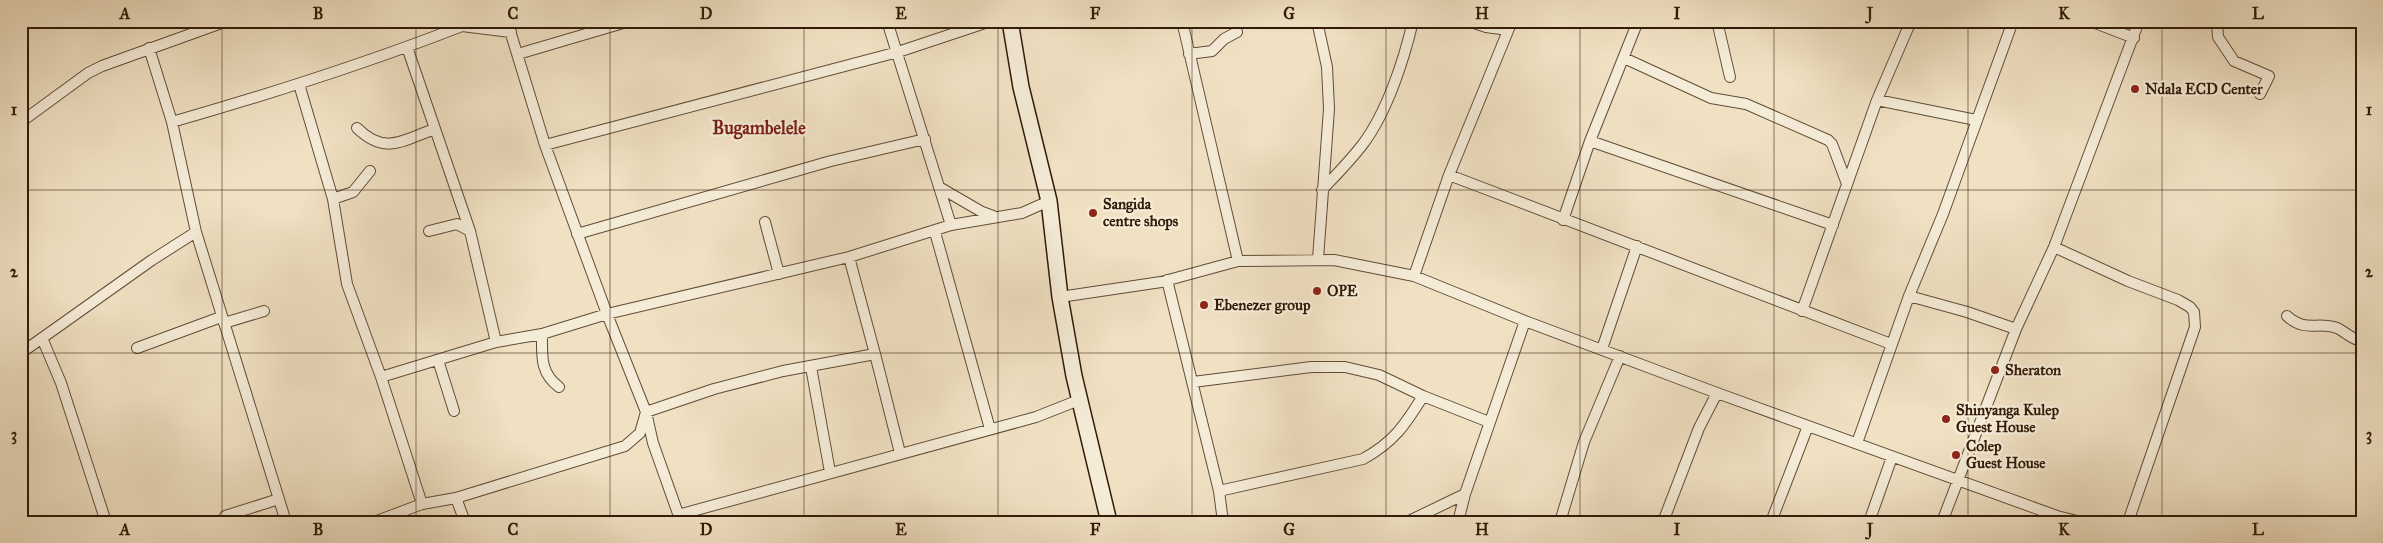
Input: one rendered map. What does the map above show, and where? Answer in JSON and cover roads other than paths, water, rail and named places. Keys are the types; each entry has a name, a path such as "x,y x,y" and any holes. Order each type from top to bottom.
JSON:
{"street":[{"path":"21,122 88,73 115,60 227,21"},
{"path":"507,21 545,145 607,314 646,412 653,443 680,518 830,472 1036,417 1079,400"},
{"path":"518,54 630,21"},
{"path":"887,21 951,226"},
{"path":"545,145 898,52 990,21"},
{"path":"1010,21 1022,87 1050,201 1060,297 1079,400 1109,522"},
{"path":"1182,21 1238,261"},
{"path":"1317,21 1327,67 1329,109 1318,259"},
{"path":"1322,190 1364,143 1405,56 1413,21"},
{"path":"1414,276 1449,175 1510,26 1486,27 1468,21"},
{"path":"1563,220 1590,141 1638,21"},
{"path":"1717,21 1730,77"},
{"path":"1802,311 1878,100 1911,21"},
{"path":"1857,443 1891,344 1942,214 2013,21"},
{"path":"2090,21 2134,38"},
{"path":"1942,522 2016,330 2054,247 2139,21"},
{"path":"2218,21 2218,37 2234,61 2269,76 2260,94"},
{"path":"172,122 299,84 407,47 465,23 510,32"},
{"path":"1189,54 1212,51 1224,39 1236,32"},
{"path":"407,47 470,231 496,342"},
{"path":"149,48 172,122 196,232 286,522"},
{"path":"1624,58 1712,98 1746,104 1828,140 1832,144 1847,184"},
{"path":"299,84 333,198 347,284 381,377 422,504"},
{"path":"1878,100 1976,120"},
{"path":"357,128 369,139 384,145 435,129"},
{"path":"577,234 831,161 925,139"},
{"path":"1590,141 1833,225"},
{"path":"333,198 353,192 370,171"},
{"path":"1449,175 1891,344"},
{"path":"939,187 994,217"},
{"path":"381,377 496,342 542,334 607,314 849,257 951,226 1022,213 1050,201"},
{"path":"765,222 779,274"},
{"path":"429,230 457,224 470,231"},
{"path":"21,353 152,260 196,232"},
{"path":"936,232 990,429"},
{"path":"1602,349 1637,246"},
{"path":"2054,247 2128,281 2178,300 2190,307 2196,319 2196,327 2128,522"},
{"path":"849,257 900,453"},
{"path":"1060,297 1167,280 1238,261 1334,260 1414,276 1525,321 1717,393 1959,480 2056,519 2081,522"},
{"path":"1167,280 1219,491 1223,522"},
{"path":"1909,296 1967,312 2016,330"},
{"path":"136,348 222,320 264,311"},
{"path":"2287,316 2295,324 2307,327 2334,327 2362,342"},
{"path":"1458,522 1465,494 1489,422 1525,321"},
{"path":"542,334 543,367 549,377 559,387"},
{"path":"42,338 61,383 106,522"},
{"path":"646,412 714,389 783,371 875,354"},
{"path":"1560,522 1584,442 1620,356"},
{"path":"438,360 454,412"},
{"path":"812,366 830,472"},
{"path":"1193,382 1311,367 1345,367 1379,375 1423,396 1489,422"},
{"path":"1663,522 1699,428 1717,393"},
{"path":"1219,491 1363,459 1383,447 1405,425 1423,396"},
{"path":"374,522 422,504 456,498 625,446 633,441 643,428 646,412"},
{"path":"1771,522 1808,426"},
{"path":"633,441 653,443"},
{"path":"1869,522 1892,457"},
{"path":"1407,522 1465,494"},
{"path":"456,498 465,522"},
{"path":"225,516 280,499"}],"place":[{"name":"Ndala ECD Center","path":"2135,89"},
{"name":"Sangida centre shops","path":"1093,213"},
{"name":"OPE","path":"1317,291"},
{"name":"Ebenezer group","path":"1204,305"},
{"name":"Sheraton","path":"1995,370"},
{"name":"Shinyanga Kulep Guest House","path":"1946,419"},
{"name":"Colep Guest House","path":"1956,455"}],"district":[{"name":"Bugambelele","path":"759,128"}]}
